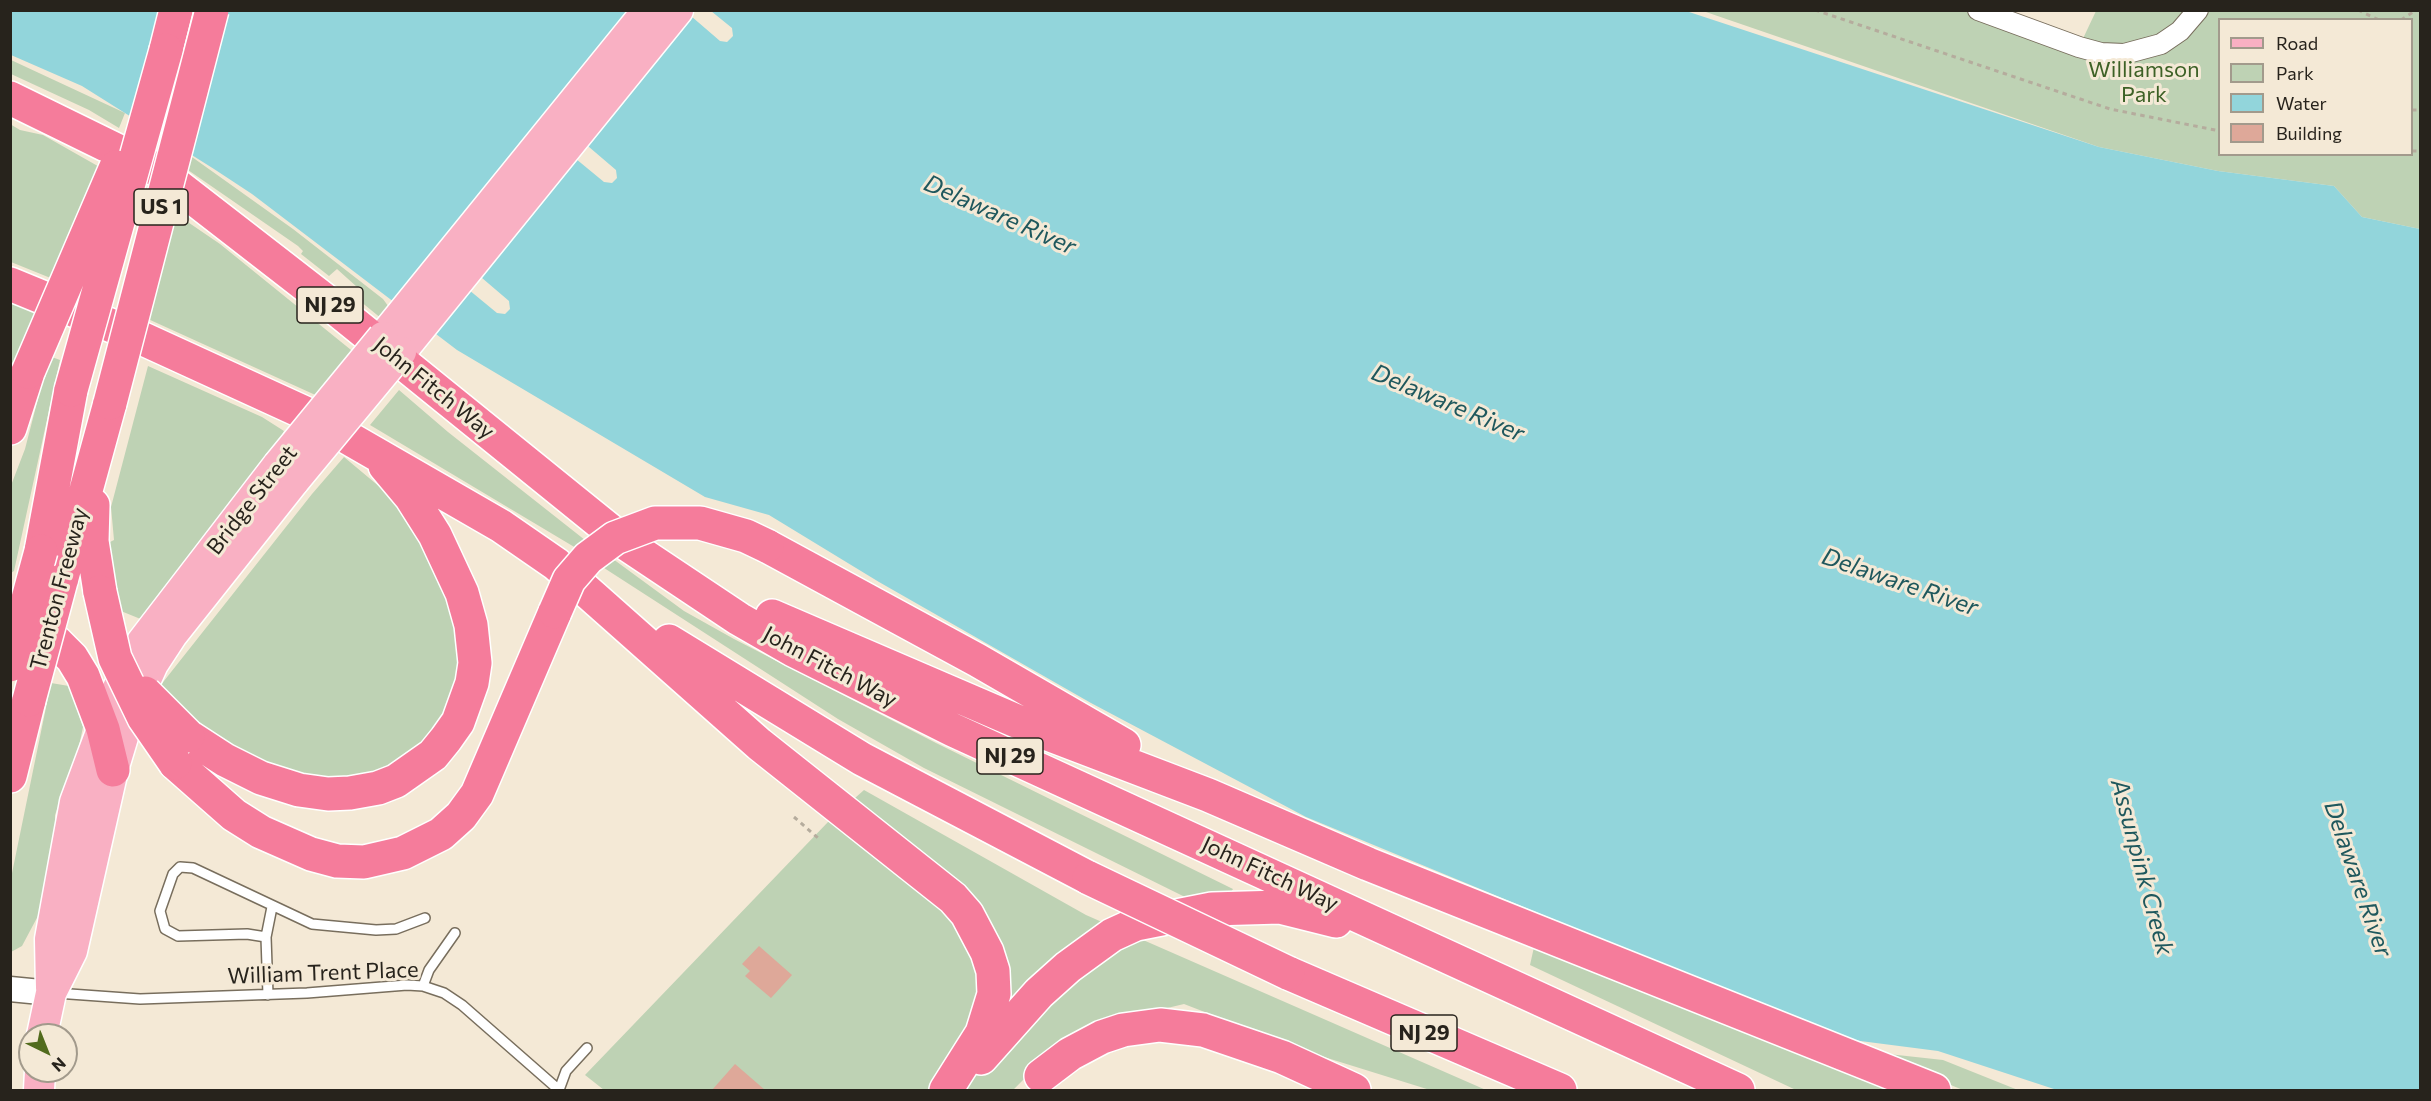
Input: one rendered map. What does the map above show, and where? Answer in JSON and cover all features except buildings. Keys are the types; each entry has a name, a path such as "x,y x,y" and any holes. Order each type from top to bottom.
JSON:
{"highway":[{"name":"US 1","path":"166,50 176,10"},
{"name":"Trenton Freeway","path":"10,776 111,403 212,10"},
{"path":"10,428 28,372 166,50"},
{"name":"Trenton Freeway","path":"10,665 41,551 71,390 166,50"},
{"name":"John Fitch Way","path":"10,98 157,170 335,308 628,545 740,619 876,693 1738,1090"},
{"name":"NJ 29","path":"10,284 139,337 295,408 483,515 696,660 862,759 1089,878 1288,973 1560,1090"},
{"path":"100,437 94,483 92,541 100,592 115,658 154,704 182,750 234,815 261,832 311,854 337,861 364,862 404,854 441,834 461,816 477,794 569,580 588,558 615,538 655,523 700,523 746,536 767,546 977,660 1208,795"},
{"path":"182,750 225,760 261,778 299,790 350,793 378,788 413,771 433,755 458,722 469,693 475,663 471,625 462,592 435,536 411,497 372,451"},
{"path":"628,545 768,615 910,677 1208,795 1368,864 1921,1087"},
{"path":"556,564 759,744 953,898 967,914 987,952 993,971 994,994 982,1033 946,1090"},
{"path":"10,609 37,624 72,658 83,676 103,729 113,770"},
{"path":"953,1090 1039,993 1089,950 1136,924 1212,909 1280,907 1408,938"},
{"path":"1036,1083 1070,1054 1102,1037 1123,1030 1160,1025 1203,1030 1282,1056 1339,1086"}],"main road":[{"path":"604,81 648,10"},
{"path":"604,81 678,10"},
{"name":"Bridge Street","path":"51,993 50,939 75,802 116,692 142,642 287,473 604,81"},
{"name":"Bridge Street","path":"51,993 72,951 113,770 129,717 153,664 287,473"},
{"path":"45,1023 51,993"}],"street":[{"path":"1978,10 2079,47 2101,53 2124,54 2161,44 2180,31 2198,10"},
{"path":"10,989 51,993"}],"lane":[{"path":"266,938 247,933 178,936 165,928 160,911 173,874 180,867 193,868 312,924 376,930 396,929 424,918"},
{"path":"268,995 266,938 272,907"},
{"path":"423,986 429,970 455,933"},
{"name":"William Trent Place","path":"51,993 140,999 268,995 407,985 423,986 444,993 462,1005 559,1090"},
{"path":"559,1090 566,1071 587,1048"}],"path":[{"path":"1815,10 2110,109 2218,131"},
{"path":"2358,10 2370,18"},
{"path":"794,817 818,838"}],"green space":[{"name":"Williamson Park","path":"1703,11 1976,11 2079,47 2096,11 2420,11 2420,229 2362,217 2334,186 2218,171 2099,147"},
{"path":"11,60 125,113 119,128 89,110 11,74"},
{"path":"10,124 20,130 43,135 103,169 53,279 11,262"},
{"path":"192,157 293,229 383,299 391,310 382,319 349,292 357,287 337,269 329,276 301,254 303,251 298,246 188,170"},
{"path":"176,214 220,244 356,354 322,398 148,319"},
{"path":"11,303 36,312 11,380"},
{"path":"49,356 60,360 14,571 11,573 10,488 25,449"},
{"path":"148,366 262,417 284,431 267,465 143,620 116,609 106,544 114,540 111,507"},
{"path":"399,390 448,432 590,544 581,551 370,425"},
{"path":"344,457 399,503 420,530 467,648 448,724 409,763 332,786 239,757 187,718 160,686"},
{"path":"613,559 684,611 734,639 936,743 1233,889 1231,892 1185,897 924,768 838,719 601,566"},
{"path":"51,683 69,686 83,727 78,751 55,815 55,830 39,914 22,946 11,952 11,878"},
{"path":"864,790 1086,915 1486,1090 1430,1090 1308,1052 1184,1004 1121,1019 1023,1080 1013,1090 604,1090 585,1075 828,822"},
{"path":"1534,947 1856,1074 1890,1090 1796,1090 1530,965"},
{"path":"1870,1052 1943,1060 2018,1090 1963,1090"}],"water":[{"path":"11,10 684,10 720,41 727,42 733,36 732,28 711,11 1683,10 2099,147 2218,171 2334,186 2362,217 2420,229 2420,1090 2057,1090 1938,1051 1837,1038 1811,1031 1560,922 1306,817 1091,703 879,582 769,515 705,497 457,350 252,194 214,169 82,86 11,55","holes":["548,112 616,170 617,178 612,183 604,182 536,126","441,243 509,301 510,309 505,314 497,313 429,257"]}],"water label":[{"name":"Delaware River","path":"1000,215"},
{"name":"Delaware River","path":"1448,403"},
{"name":"Delaware River","path":"1900,582"},
{"name":"Assunpink Creek","path":"2142,867"},
{"name":"Delaware River","path":"2358,879"}]}
